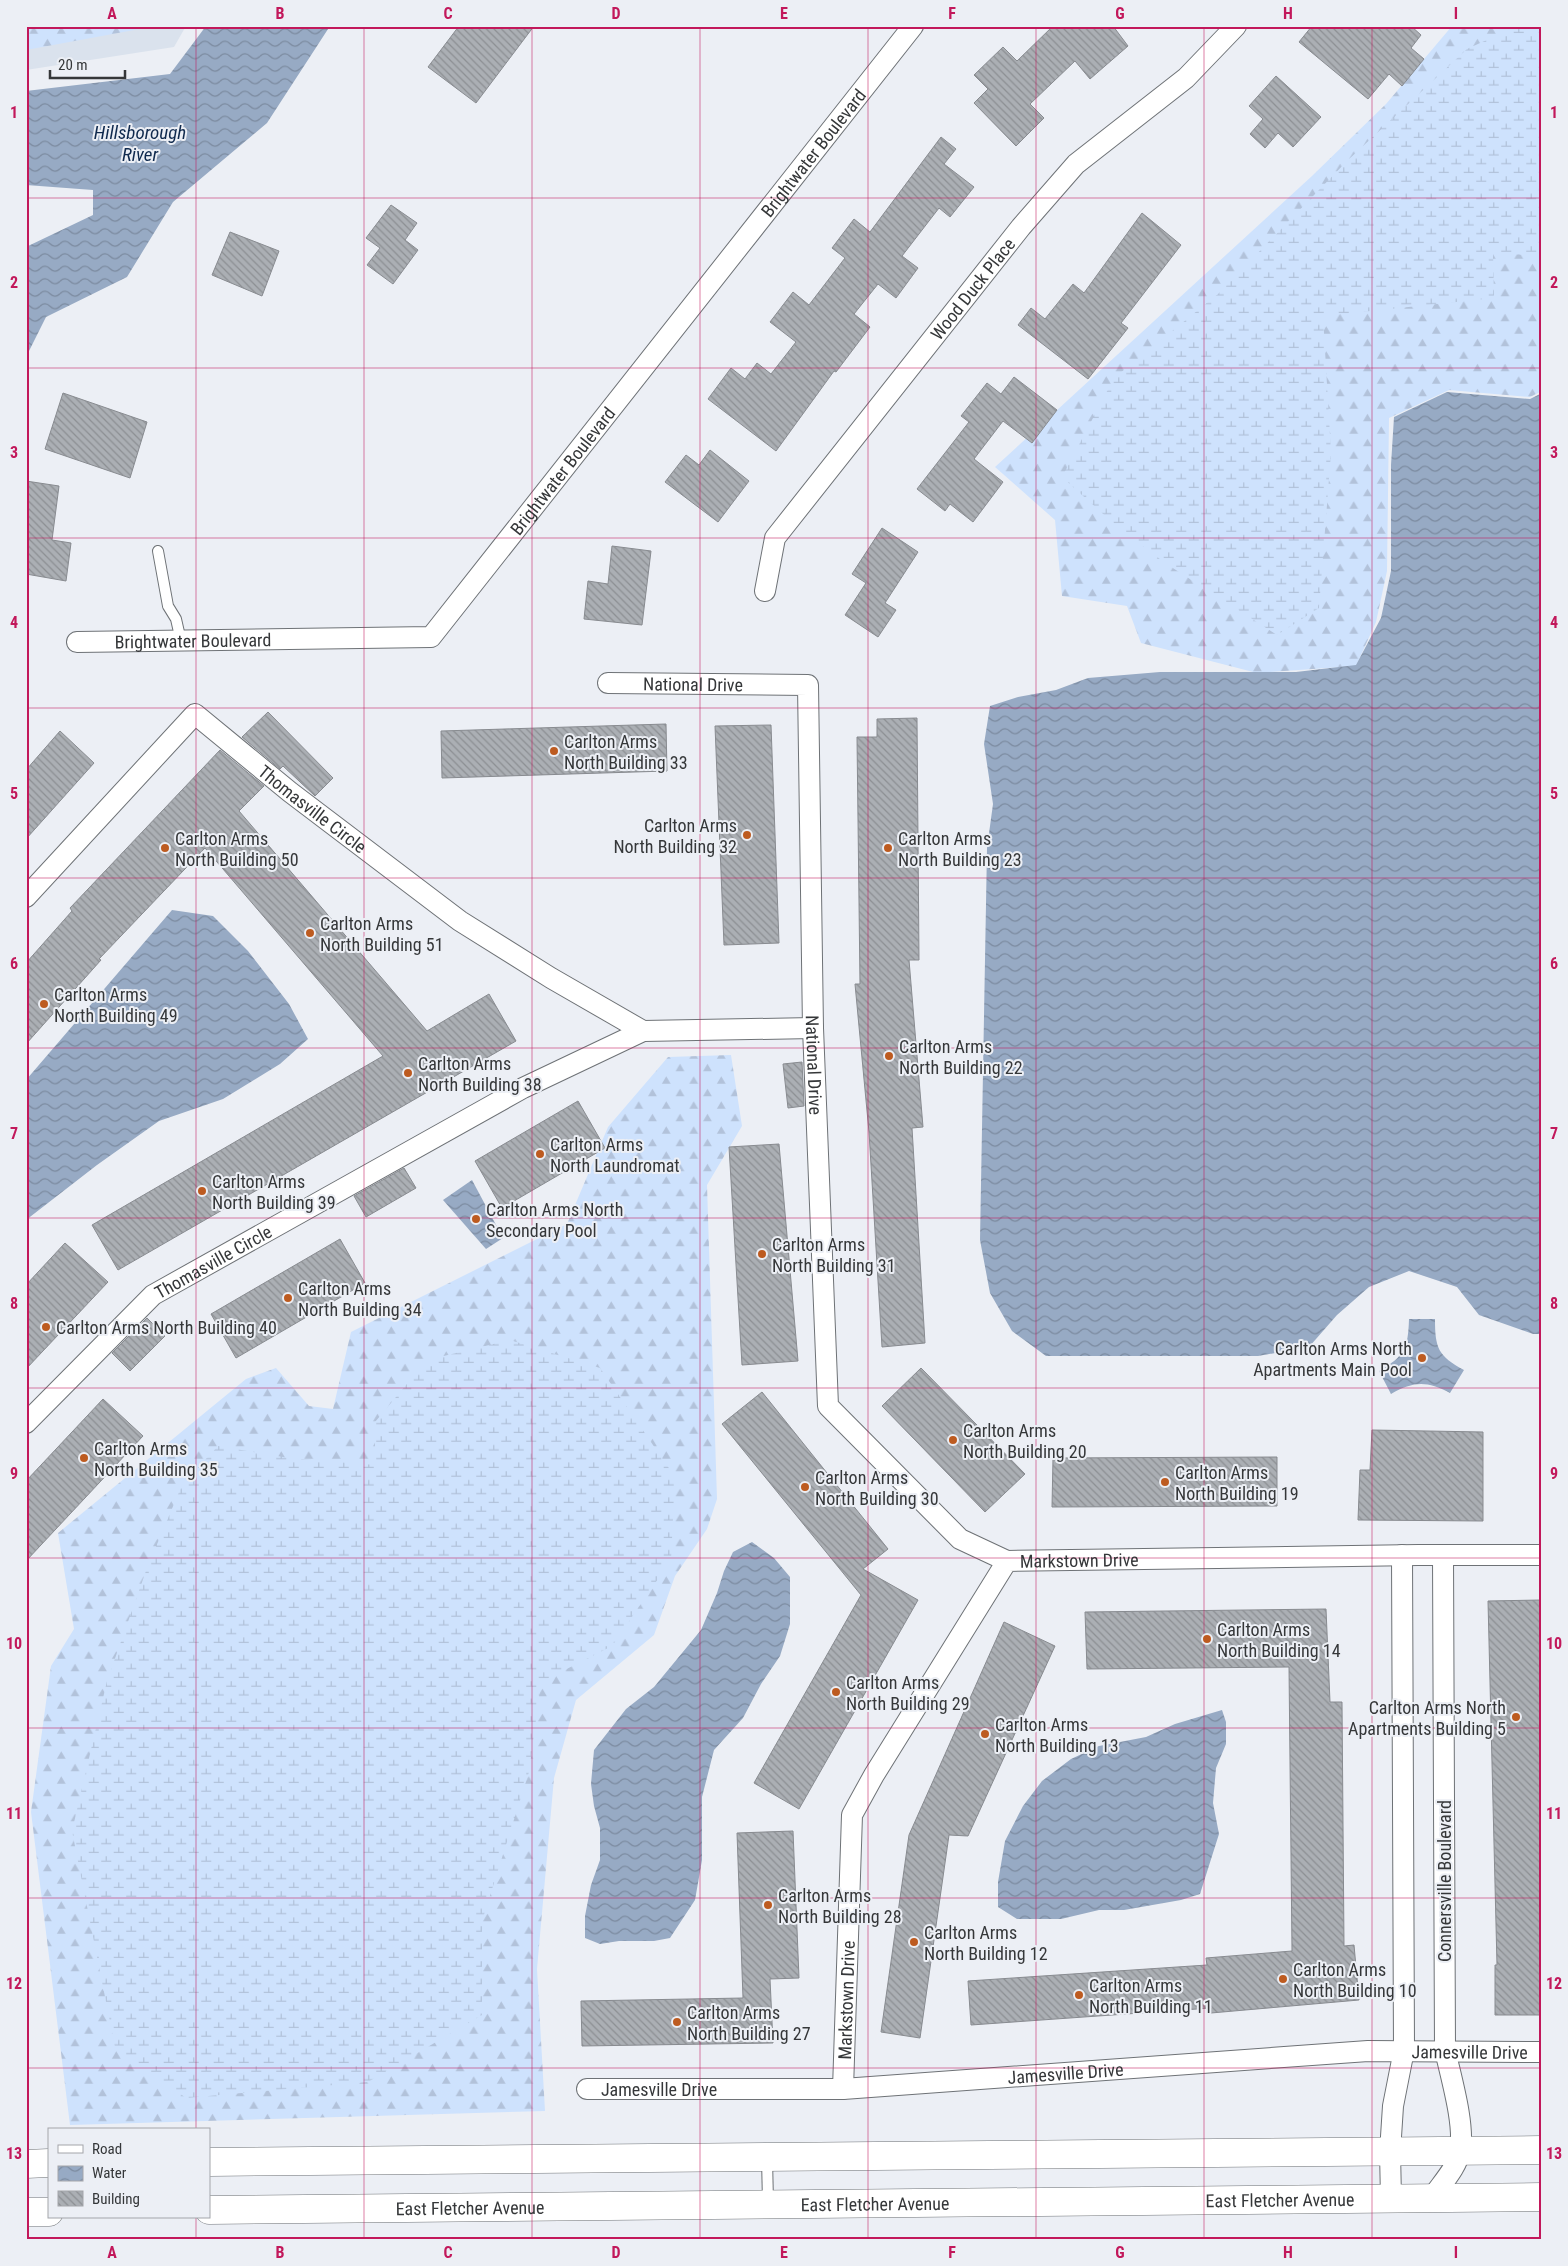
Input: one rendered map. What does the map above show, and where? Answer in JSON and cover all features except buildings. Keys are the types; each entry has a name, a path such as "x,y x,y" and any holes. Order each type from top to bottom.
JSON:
{"main road":[{"path":"210,2162 1542,2150"},
{"path":"26,2164 48,2163"},
{"name":"East Fletcher Avenue","path":"210,2210 1542,2197"},
{"path":"26,2212 48,2212"}],"street":[{"name":"Brightwater Boulevard","path":"77,642 431,637 913,26"},
{"name":"Wood Duck Place","path":"766,591 775,538 1022,227 1076,164 1186,78 1236,26"},
{"name":"National Drive","path":"608,683 808,685 813,1028 828,1406 960,1539 1007,1561"},
{"name":"Thomasville Circle","path":"26,897 195,714 290,792 460,921 643,1031"},
{"name":"Thomasville Circle","path":"26,1422 153,1295 523,1088 643,1031 813,1028"},
{"name":"Markstown Drive","path":"843,2088 852,1815 874,1775 1007,1561 1402,1555 1542,1555"},
{"path":"1391,2198 1390,2152 1393,2106 1404,2050 1402,1555"},
{"name":"Connersville Boulevard","path":"1432,2198 1454,2165 1460,2151 1460,2118 1445,2050 1443,1555"},
{"name":"Jamesville Drive","path":"587,2088 843,2088 1358,2052 1445,2050 1542,2052"}],"lane":[{"path":"158,551 168,606 176,619 182,641"},
{"path":"767,2156 768,2204"}],"shaded area":[{"path":"26,26 186,26 174,47 26,70"}],"green space":[{"path":"26,26 156,26 26,50"},
{"path":"1452,26 1542,26 1542,391 1530,397 1449,390 1389,418 1387,571 1376,622 1356,666 1257,673 1141,643 1127,606 1062,596 1055,520 995,467 1312,176 1386,104"},
{"path":"1517,26 1542,26 1542,256 1493,253 1494,298 1323,316 1331,453 1319,608 1277,635 1165,563 1112,522 1062,477 1114,378 1218,294 1347,161 1467,49"},
{"path":"731,1055 742,1126 707,1185 717,1499 707,1529 675,1576 654,1635 576,1700 554,1778 537,1969 545,2111 70,2125 31,1812 51,1666 74,1629 58,1533 246,1379 276,1368 309,1406 333,1409 351,1332 567,1224 608,1127 668,1057"},
{"path":"510,1340 600,1368 675,1477 671,1560 612,1646 541,1682 529,1772 482,1921 482,2015 368,2082 186,2098 115,2047 72,1831 107,1681 147,1568 182,1485 218,1446 289,1458 375,1465 375,1422 427,1360"}],"water":[{"name":"Hillsborough River","path":"206,26 330,26 267,123 173,202 127,277 46,317 26,357 26,247 93,215 93,190 26,185 26,91 170,74"},
{"path":"1447,392 1530,399 1542,393 1542,1334 1533,1334 1479,1315 1457,1287 1409,1271 1369,1287 1337,1315 1309,1347 1258,1356 1046,1356 1012,1331 990,1293 980,1240 987,848 993,804 984,744 990,706 1018,697 1056,690 1088,678 1160,672 1296,672 1356,665 1381,618 1391,571 1391,465 1394,417"},
{"path":"172,910 213,916 248,951 289,1004 308,1039 280,1064 223,1099 159,1121 97,1165 26,1220 26,1080"},
{"name":"Carlton Arms North Secondary Pool","path":"472,1180 503,1238 486,1249 443,1200"},
{"name":"Carlton Arms North Apartments Main Pool","path":"1409,1319 1435,1319 1437,1344 1440,1350 1455,1365 1464,1370 1450,1393 1434,1386 1420,1384 1391,1394 1379,1371 1400,1356 1408,1337"},
{"path":"752,1542 774,1558 790,1577 790,1624 780,1656 761,1684 743,1718 714,1750 702,1797 702,1860 695,1900 670,1938 654,1941 619,1941 600,1944 585,1938 585,1916 591,1885 600,1860 600,1828 591,1784 594,1750 626,1709 654,1687 701,1630 733,1552"},
{"path":"1222,1710 1226,1722 1226,1744 1216,1768 1213,1803 1219,1834 1200,1894 1181,1900 1124,1910 1099,1910 1061,1919 1017,1919 998,1907 998,1882 1005,1841 1023,1806 1042,1781 1071,1759 1099,1746 1146,1737 1175,1724"}],"place":[{"name":"Carlton Arms North Building 33","path":"554,751"},
{"name":"Carlton Arms North Building 32","path":"747,835"},
{"name":"Carlton Arms North Building 50","path":"165,848"},
{"name":"Carlton Arms North Building 23","path":"888,848"},
{"name":"Carlton Arms North Building 51","path":"310,933"},
{"name":"Carlton Arms North Building 49","path":"44,1004"},
{"name":"Carlton Arms North Building 22","path":"889,1056"},
{"name":"Carlton Arms North Building 38","path":"408,1073"},
{"name":"Carlton Arms North Laundromat","path":"540,1154"},
{"name":"Carlton Arms North Building 39","path":"202,1191"},
{"name":"Carlton Arms North Secondary Pool","path":"476,1219"},
{"name":"Carlton Arms North Building 31","path":"762,1254"},
{"name":"Carlton Arms North Building 34","path":"288,1298"},
{"name":"Carlton Arms North Building 40","path":"46,1327"},
{"name":"Carlton Arms North Apartments Main Pool","path":"1422,1358"},
{"name":"Carlton Arms North Building 20","path":"953,1440"},
{"name":"Carlton Arms North Building 35","path":"84,1458"},
{"name":"Carlton Arms North Building 19","path":"1165,1482"},
{"name":"Carlton Arms North Building 30","path":"805,1487"},
{"name":"Carlton Arms North Building 14","path":"1207,1639"},
{"name":"Carlton Arms North Building 29","path":"836,1692"},
{"name":"Carlton Arms North Apartments Building 5","path":"1516,1717"},
{"name":"Carlton Arms North Building 13","path":"985,1734"},
{"name":"Carlton Arms North Building 28","path":"768,1905"},
{"name":"Carlton Arms North Building 12","path":"914,1942"},
{"name":"Carlton Arms North Building 10","path":"1283,1979"},
{"name":"Carlton Arms North Building 11","path":"1079,1995"},
{"name":"Carlton Arms North Building 27","path":"677,2022"}]}
